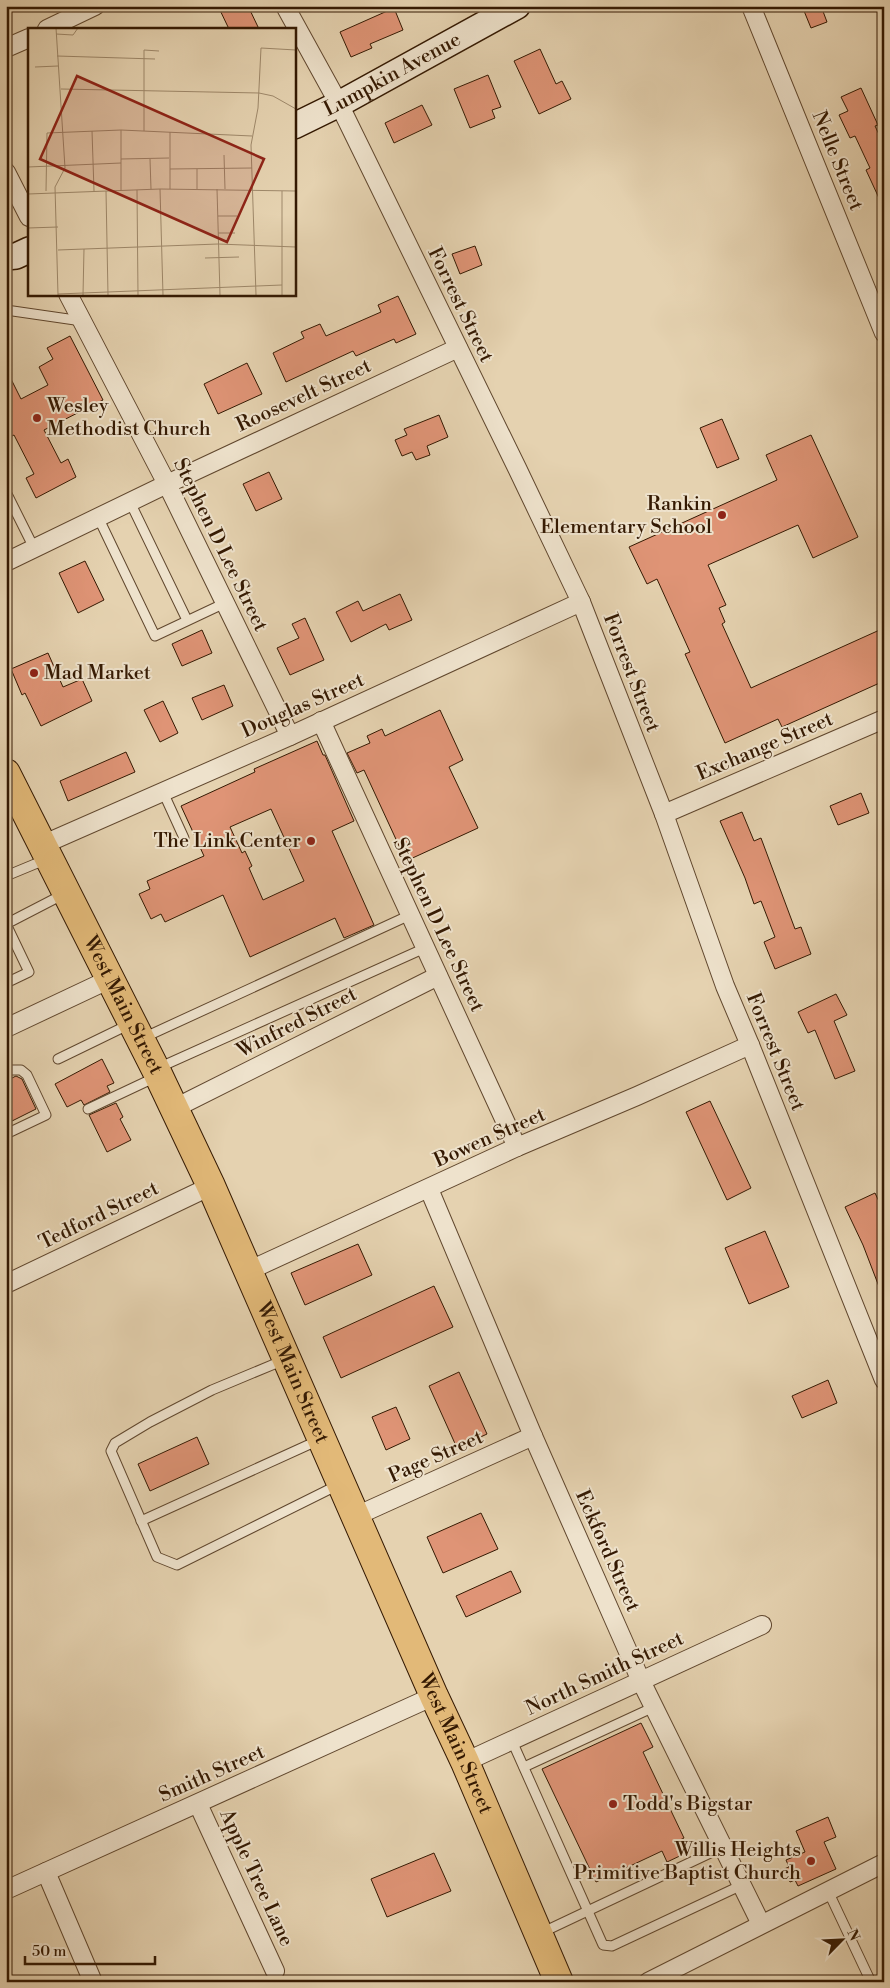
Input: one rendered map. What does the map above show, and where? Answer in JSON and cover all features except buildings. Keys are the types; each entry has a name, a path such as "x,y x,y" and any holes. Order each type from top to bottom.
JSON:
{"main road":[{"name":"West Main Street","path":"6,773 175,1108 211,1186 434,1696 465,1762 559,1982"}],"street":[{"path":"50,28 95,6"},
{"name":"Forrest Street","path":"285,6 339,104 581,602 664,814 725,986 884,1380"},
{"name":"Lumpkin Avenue","path":"295,126 339,104 517,6"},
{"name":"Nelle Street","path":"751,6 884,333"},
{"path":"6,48 28,38"},
{"path":"6,172 28,215"},
{"path":"6,257 16,256 28,250"},
{"name":"Stephen D Lee Street","path":"69,295 166,484 290,736"},
{"name":"Roosevelt Street","path":"6,562 166,484 458,348"},
{"name":"Douglas Street","path":"46,851 163,792 321,722 581,602"},
{"name":"Exchange Street","path":"664,814 884,719"},
{"name":"Stephen D Lee Street","path":"321,722 517,1147"},
{"name":"Winfred Street","path":"175,1108 438,976"},
{"path":"6,1028 110,979"},
{"name":"Bowen Street","path":"248,1271 517,1147 637,1096 750,1044"},
{"name":"Tedford Street","path":"6,1284 211,1186"},
{"name":"Eckford Street","path":"429,1189 534,1436 641,1680 761,1924"},
{"name":"Page Street","path":"356,1516 534,1436"},
{"name":"North Smith Street","path":"465,1762 762,1625"},
{"name":"Smith Street","path":"6,1890 434,1696"},
{"name":"Apple Tree Lane","path":"198,1804 275,1970"},
{"path":"648,1982 884,1863"},
{"path":"46,1872 94,1982"}],"lane":[{"path":"6,9 12,6"},
{"path":"6,310 82,321"},
{"path":"6,492 34,548"},
{"path":"130,502 187,620"},
{"path":"98,517 155,636 225,602"},
{"path":"163,792 184,838"},
{"path":"6,876 46,851"},
{"path":"6,983 29,972 6,924 67,892"},
{"path":"58,1059 136,1031 410,915"},
{"path":"88,1109 157,1073 425,948"},
{"path":"6,1067 21,1070 27,1075 46,1115 6,1134"},
{"path":"287,1359 212,1390 115,1443 111,1451 141,1521 157,1557 177,1565 341,1484"},
{"path":"141,1521 322,1439"},
{"path":"524,1767 654,1707"},
{"path":"512,1741 603,1945 612,1946 742,1884"},
{"path":"539,1934 724,1847"},
{"path":"828,1891 871,1982"}],"place":[{"name":"Wesley Methodist Church","path":"37,418"},
{"name":"Rankin Elementary School","path":"722,515"},
{"name":"Mad Market","path":"34,673"},
{"name":"The Link Center","path":"311,841"},
{"name":"Todd's Bigstar","path":"613,1804"},
{"name":"Willis Heights Primitive Baptist Church","path":"811,1861"}]}
